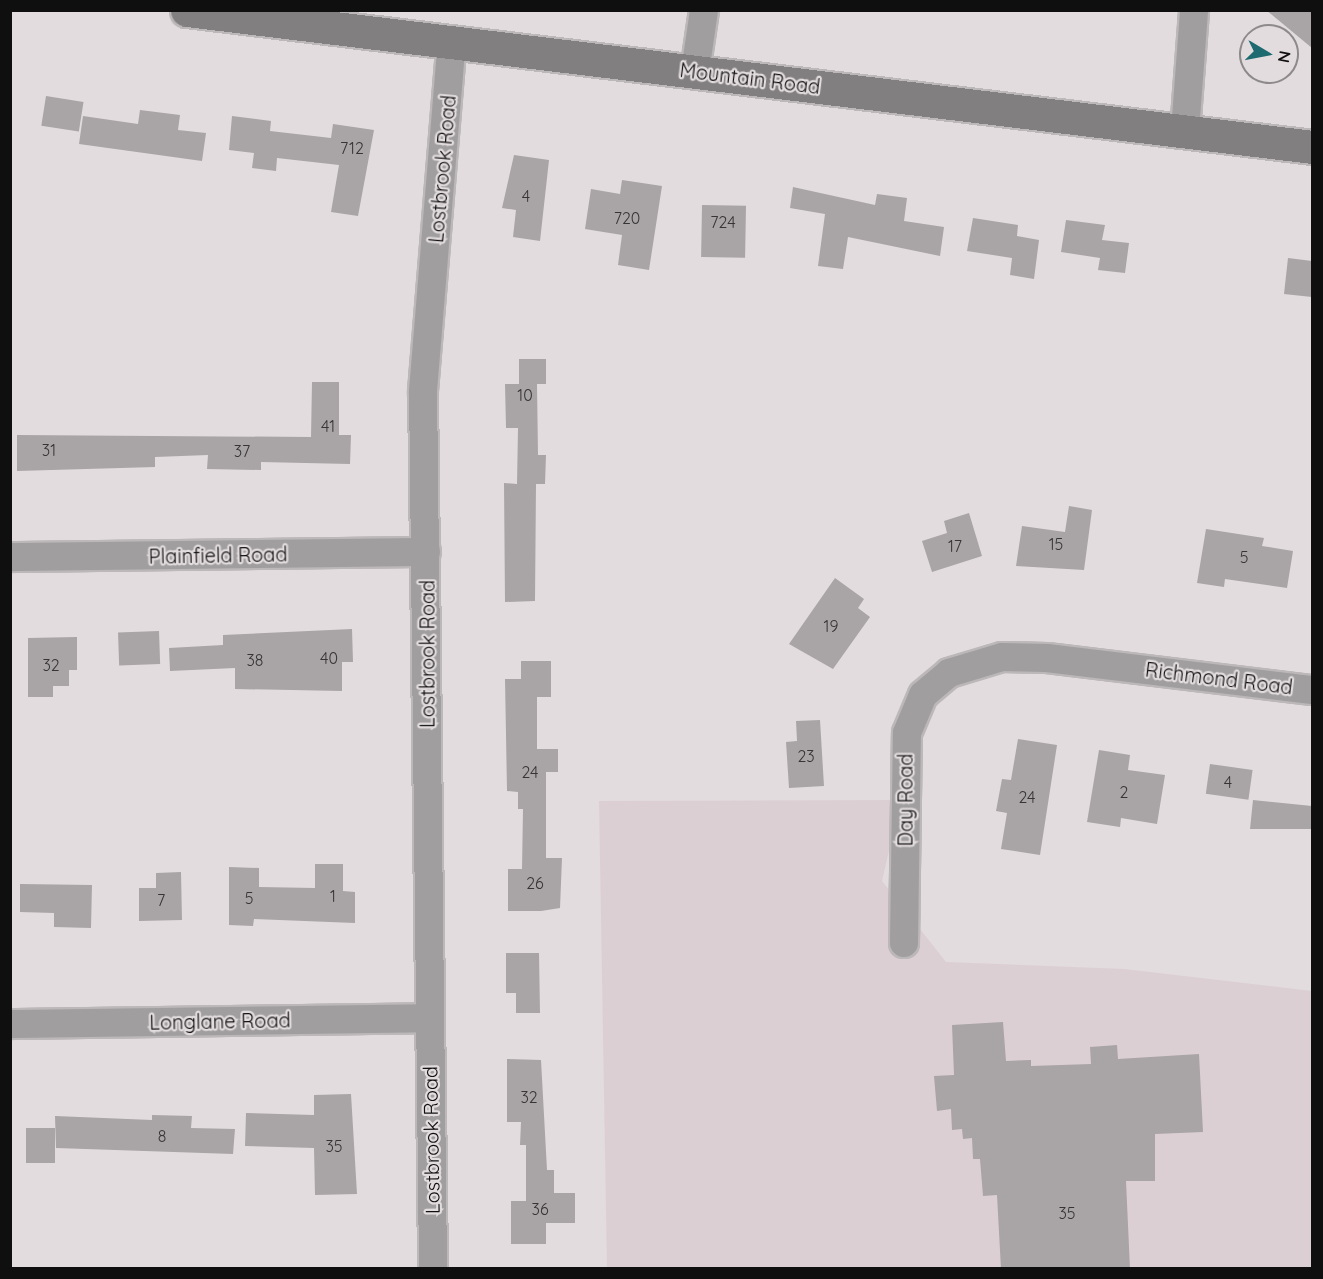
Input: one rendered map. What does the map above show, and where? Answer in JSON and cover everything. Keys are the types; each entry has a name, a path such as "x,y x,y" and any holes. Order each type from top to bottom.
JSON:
{"main road":[{"name":"Mountain Road","path":"187,10 285,16 452,41 695,72 1312,147"}],"street":[{"path":"695,72 704,10"},
{"path":"1185,131 1194,10"},
{"name":"Lostbrook Road","path":"433,1269 423,391 452,41"},
{"name":"Plainfield Road","path":"10,557 426,552"},
{"name":"Day Road","path":"904,943 903,755 923,695 964,664 1002,657 1126,667"},
{"name":"Richmond Road","path":"1126,667 1312,690"},
{"name":"Longlane Road","path":"10,1024 429,1018"}],"shaded area":[{"path":"891,800 891,842 882,881 946,962 1124,969 1312,991 1312,1268 607,1268 599,801"}],"building":[{"path":"1266,10 1312,10 1312,48 1299,37 1299,24 1283,24"},
{"path":"46,96 84,102 79,132 41,126"},
{"path":"140,110 180,115 178,130 206,133 202,161 79,144 83,116 138,124"},
{"path":"232,116 271,121 270,131 331,138 333,124 374,130 358,216 331,212 339,165 277,158 276,171 252,168 254,153 229,150"},
{"path":"514,155 549,160 540,241 513,237 516,210 502,208"},
{"path":"622,180 662,186 649,270 618,265 622,235 585,229 591,189 620,194"},
{"path":"793,187 875,205 877,194 907,198 904,221 944,227 940,256 848,237 843,269 818,266 825,214 790,208"},
{"path":"702,205 746,206 745,258 701,257"},
{"path":"973,218 1018,225 1017,236 1039,240 1034,279 1010,275 1012,258 967,251"},
{"path":"1066,220 1105,225 1102,240 1129,243 1125,273 1098,270 1100,258 1061,252"},
{"path":"1288,258 1312,261 1312,297 1284,294"},
{"path":"519,359 546,359 546,384 519,384"},
{"path":"312,382 339,382 339,435 351,435 350,464 261,462 261,470 207,469 208,455 155,457 155,467 17,471 17,435 311,437"},
{"path":"505,384 537,384 538,455 546,455 545,484 536,484 535,601 505,602 504,483 517,484 518,428 506,428"},
{"path":"1069,506 1092,510 1084,570 1016,566 1022,526 1065,532"},
{"path":"969,513 982,556 932,572 922,541 947,533 944,521"},
{"path":"1206,529 1264,538 1262,546 1293,551 1287,588 1225,579 1224,587 1197,583"},
{"path":"835,578 864,599 858,608 870,617 833,669 789,644"},
{"path":"352,629 353,662 342,662 342,691 235,689 235,668 170,671 169,648 223,645 223,635"},
{"path":"159,631 160,664 119,665 118,632"},
{"path":"77,637 77,670 69,670 69,686 53,686 53,697 28,697 28,638"},
{"path":"521,661 551,661 551,697 537,697 537,749 558,749 558,772 546,772 546,858 562,858 560,908 541,911 508,911 508,869 522,869 523,809 518,809 518,792 507,791 505,679 521,679"},
{"path":"820,720 824,786 789,788 786,742 797,741 796,721"},
{"path":"1018,739 1057,745 1040,855 1001,849 1007,813 996,811 1002,779 1011,780"},
{"path":"1099,750 1130,755 1128,770 1165,775 1157,824 1121,818 1120,827 1087,822"},
{"path":"1210,764 1253,770 1248,800 1206,794"},
{"path":"1253,800 1312,806 1312,829 1250,829"},
{"path":"315,864 343,864 343,891 355,892 355,923 254,919 253,926 229,925 229,867 259,868 259,887 315,888"},
{"path":"181,872 182,920 139,921 139,888 156,888 156,873"},
{"path":"20,884 92,885 91,928 54,927 54,913 20,912"},
{"path":"506,953 539,953 540,1013 516,1013 516,993 506,993"},
{"path":"1003,1022 1006,1061 1031,1060 1031,1066 1091,1064 1090,1047 1117,1045 1118,1059 1199,1054 1203,1132 1155,1134 1155,1181 1126,1181 1130,1269 1001,1269 997,1195 983,1196 980,1159 973,1159 972,1138 963,1139 962,1129 952,1130 951,1109 937,1111 934,1076 954,1075 952,1025"},
{"path":"507,1059 541,1060 547,1170 554,1170 554,1193 575,1193 575,1223 546,1223 546,1244 511,1244 511,1201 526,1201 526,1145 520,1145 521,1122 507,1122"},
{"path":"351,1094 357,1194 315,1195 314,1148 245,1146 246,1113 314,1115 314,1095"},
{"path":"152,1115 192,1116 191,1128 235,1129 233,1154 56,1148 55,1116 152,1120"},
{"path":"26,1128 55,1128 55,1163 26,1163"}]}
